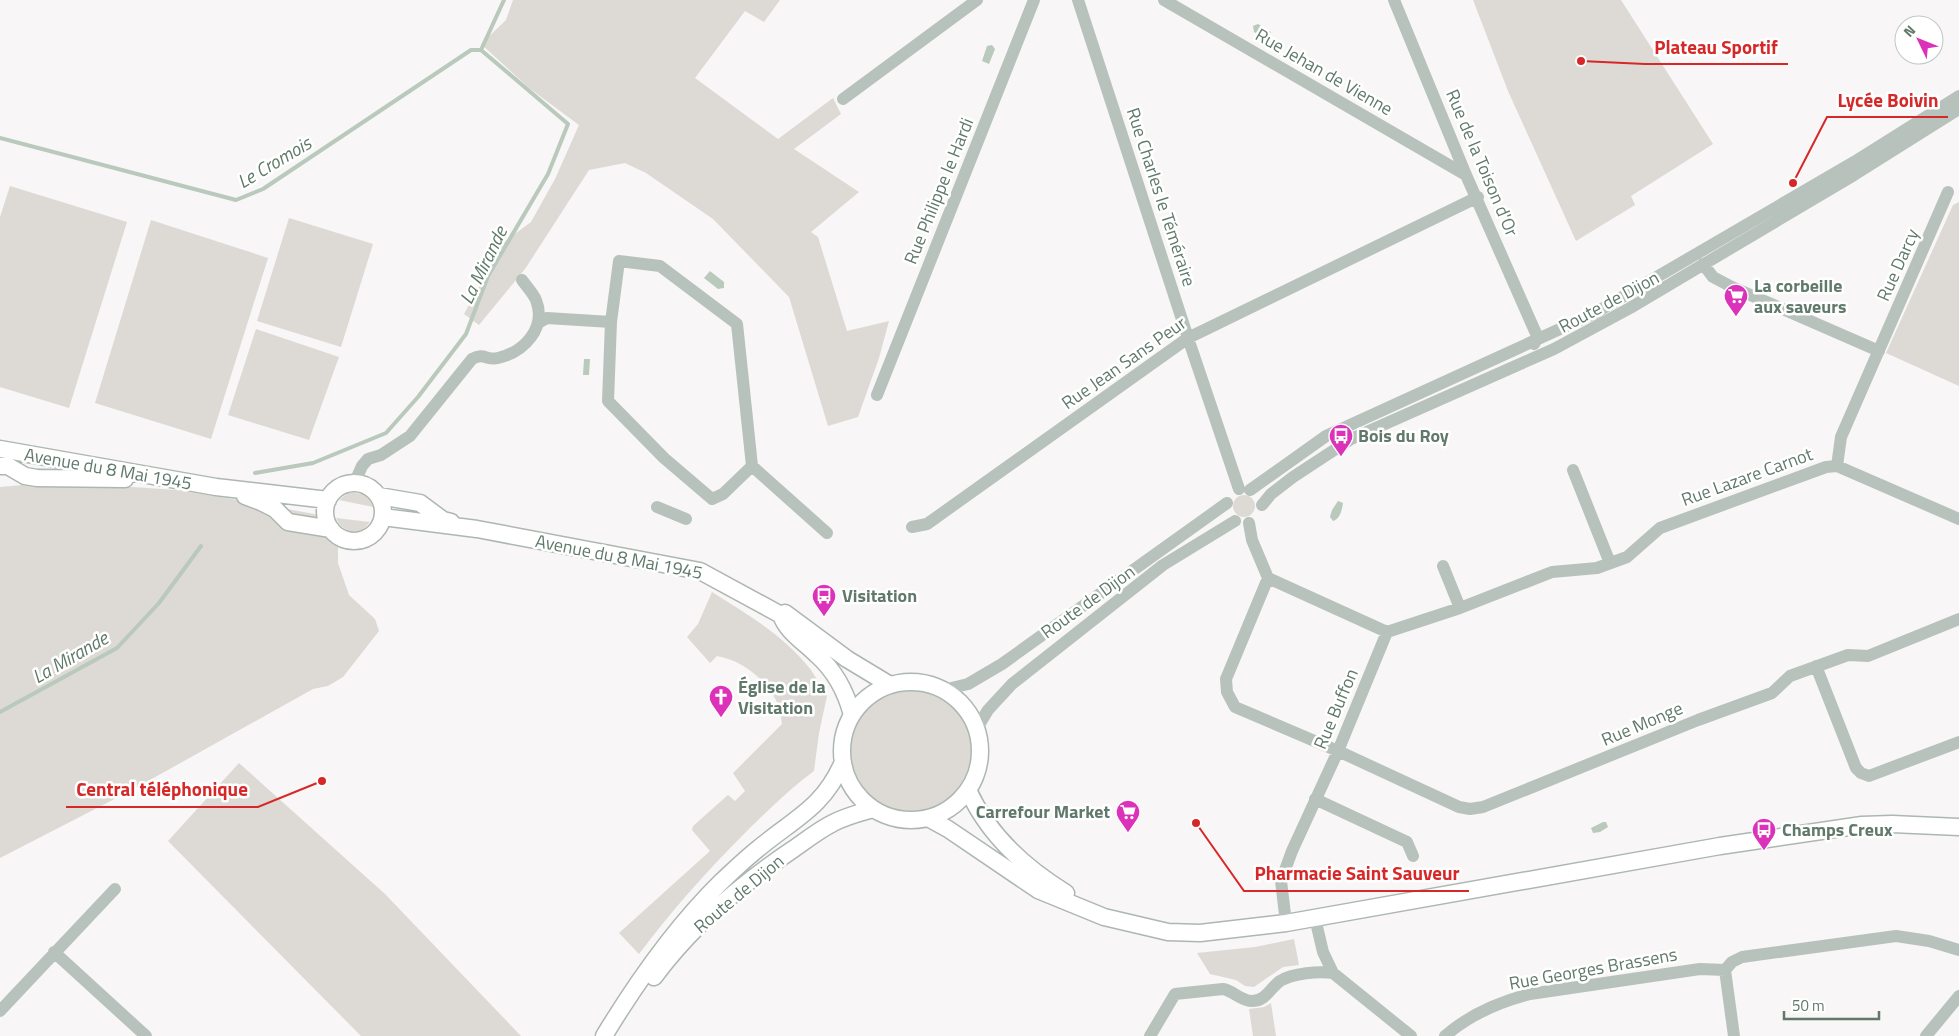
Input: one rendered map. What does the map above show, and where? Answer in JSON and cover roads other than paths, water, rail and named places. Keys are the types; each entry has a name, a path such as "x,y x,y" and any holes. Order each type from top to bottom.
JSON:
{"main road":[{"name":"Avenue du 8 Mai 1945","path":"0,449 167,480 216,487"},
{"path":"0,466 8,466 25,476 37,478 167,480"},
{"path":"355,482 365,484 379,496 382,503 383,517 380,526 374,533 366,538 347,540 338,536 331,529 326,516 328,500 339,487 355,482"},
{"path":"216,487 328,500"},
{"path":"216,487 261,502 275,510 288,522 331,529"},
{"path":"379,496 420,503 443,520 464,527"},
{"name":"Avenue du 8 Mai 1945","path":"383,517 464,527 700,571 781,615 785,626 819,657 833,674 844,692 852,715"},
{"path":"781,615 785,613 847,659 890,685"},
{"path":"917,682 933,685 943,690 960,702 977,728 980,756 976,773 968,790 951,808 928,818 899,819 873,809 853,789 843,762 843,738 852,715 868,697 890,685 917,682"},
{"path":"604,1036 672,936 721,883 758,848 818,802 833,781 843,762"},
{"path":"968,790 998,837 1027,866 1104,917"},
{"name":"Route de Dijon","path":"612,1036 662,968 690,935 721,905 748,882 825,827 848,816 873,809"},
{"path":"928,818 948,829 1038,890 1104,917 1168,932 1200,933 1286,923 1720,846 1862,825 1892,824 1959,827"}],"street":[{"path":"844,99 978,0"},
{"name":"Rue Philippe le Hardi","path":"877,395 1034,0"},
{"name":"Rue Charles le Téméraire","path":"1078,0 1188,338 1245,490"},
{"name":"Rue Jehan de Vienne","path":"1164,0 1466,175"},
{"name":"Rue de la Toison d'Or","path":"1394,0 1466,175 1478,197 1538,338"},
{"name":"Route de Dijon","path":"943,690 968,684 1002,664 1227,503 1231,494 1245,490 1326,436 1595,312 1854,162 1959,96"},
{"name":"Route de Dijon","path":"1249,523 1259,516 1262,505 1271,494 1293,477 1351,439 1554,349 1630,308 1854,175 1959,109"},
{"name":"Rue Darcy","path":"1837,466 1841,437 1948,192"},
{"name":"Rue Jean Sans Peur","path":"912,527 927,524 1188,338 1478,197"},
{"path":"752,466 723,494 712,498 664,458 608,401 611,322 619,261 660,266 737,324 752,466 827,533"},
{"path":"1703,264 1713,277 1732,287 1879,351"},
{"path":"355,482 362,466 368,459 381,455 410,436 472,359 479,355 497,358 512,353 525,345 535,333 538,323 536,300 522,280"},
{"path":"538,323 547,318 611,322"},
{"path":"1510,368 1527,356 1538,338"},
{"name":"Rue Lazare Carnot","path":"1387,632 1460,608 1552,572 1597,568 1627,557 1660,528 1818,470 1837,466 1959,519"},
{"path":"1572,470 1610,563"},
{"path":"1245,490 1258,495 1262,505"},
{"path":"1227,503 1228,513 1235,521 1244,524 1249,523 1252,540 1268,578 1387,632"},
{"path":"657,507 686,519"},
{"name":"Route de Dijon","path":"977,728 988,710 1012,684 1163,564 1235,521"},
{"path":"1443,566 1460,608"},
{"name":"Rue Monge","path":"1268,578 1226,679 1227,692 1235,707 1338,750 1459,807 1470,809 1576,770 1698,720 1772,694 1790,676 1848,655 1868,656 1959,619"},
{"name":"Rue Buffon","path":"1286,923 1281,881 1292,851 1338,750 1387,632"},
{"path":"1816,666 1856,768 1861,773 1869,776 1959,742"},
{"path":"1316,799 1407,842 1413,856"},
{"path":"0,1011 114,890"},
{"path":"1315,918 1323,952 1334,973 1410,1036"},
{"path":"1734,1036 1725,970 1732,962 1742,957 1896,936 1929,941 1959,950"},
{"path":"54,952 146,1036"},
{"name":"Rue Georges Brassens","path":"1446,1036 1465,1021 1485,1010 1530,994 1700,969 1725,970"},
{"path":"1150,1036 1175,994 1224,989 1245,1000 1254,1001 1262,998 1280,981 1318,971 1334,973"},
{"path":"1926,1036 1959,996"}],"waterway":[{"name":"La Mirande","path":"255,473 313,463 386,433 418,397 466,334 488,276 548,174 568,124 481,50 504,0"},
{"name":"Le Cromois","path":"0,138 236,200 263,189 471,50 481,50"},
{"name":"La Mirande","path":"0,712 117,648 159,603 201,546"}],"place":[{"name":"Plateau Sportif","path":"1581,61"},
{"name":"Lycée Boivin","path":"1793,183"},
{"name":"La corbeille aux saveurs","path":"1736,317"},
{"name":"Bois du Roy","path":"1341,457"},
{"name":"Visitation","path":"824,617"},
{"name":"Église de la Visitation","path":"721,718"},
{"name":"Central téléphonique","path":"322,781"},
{"name":"Pharmacie Saint Sauveur","path":"1196,823"},
{"name":"Carrefour Market","path":"1128,833"},
{"name":"Champs Creux","path":"1764,851"}]}
